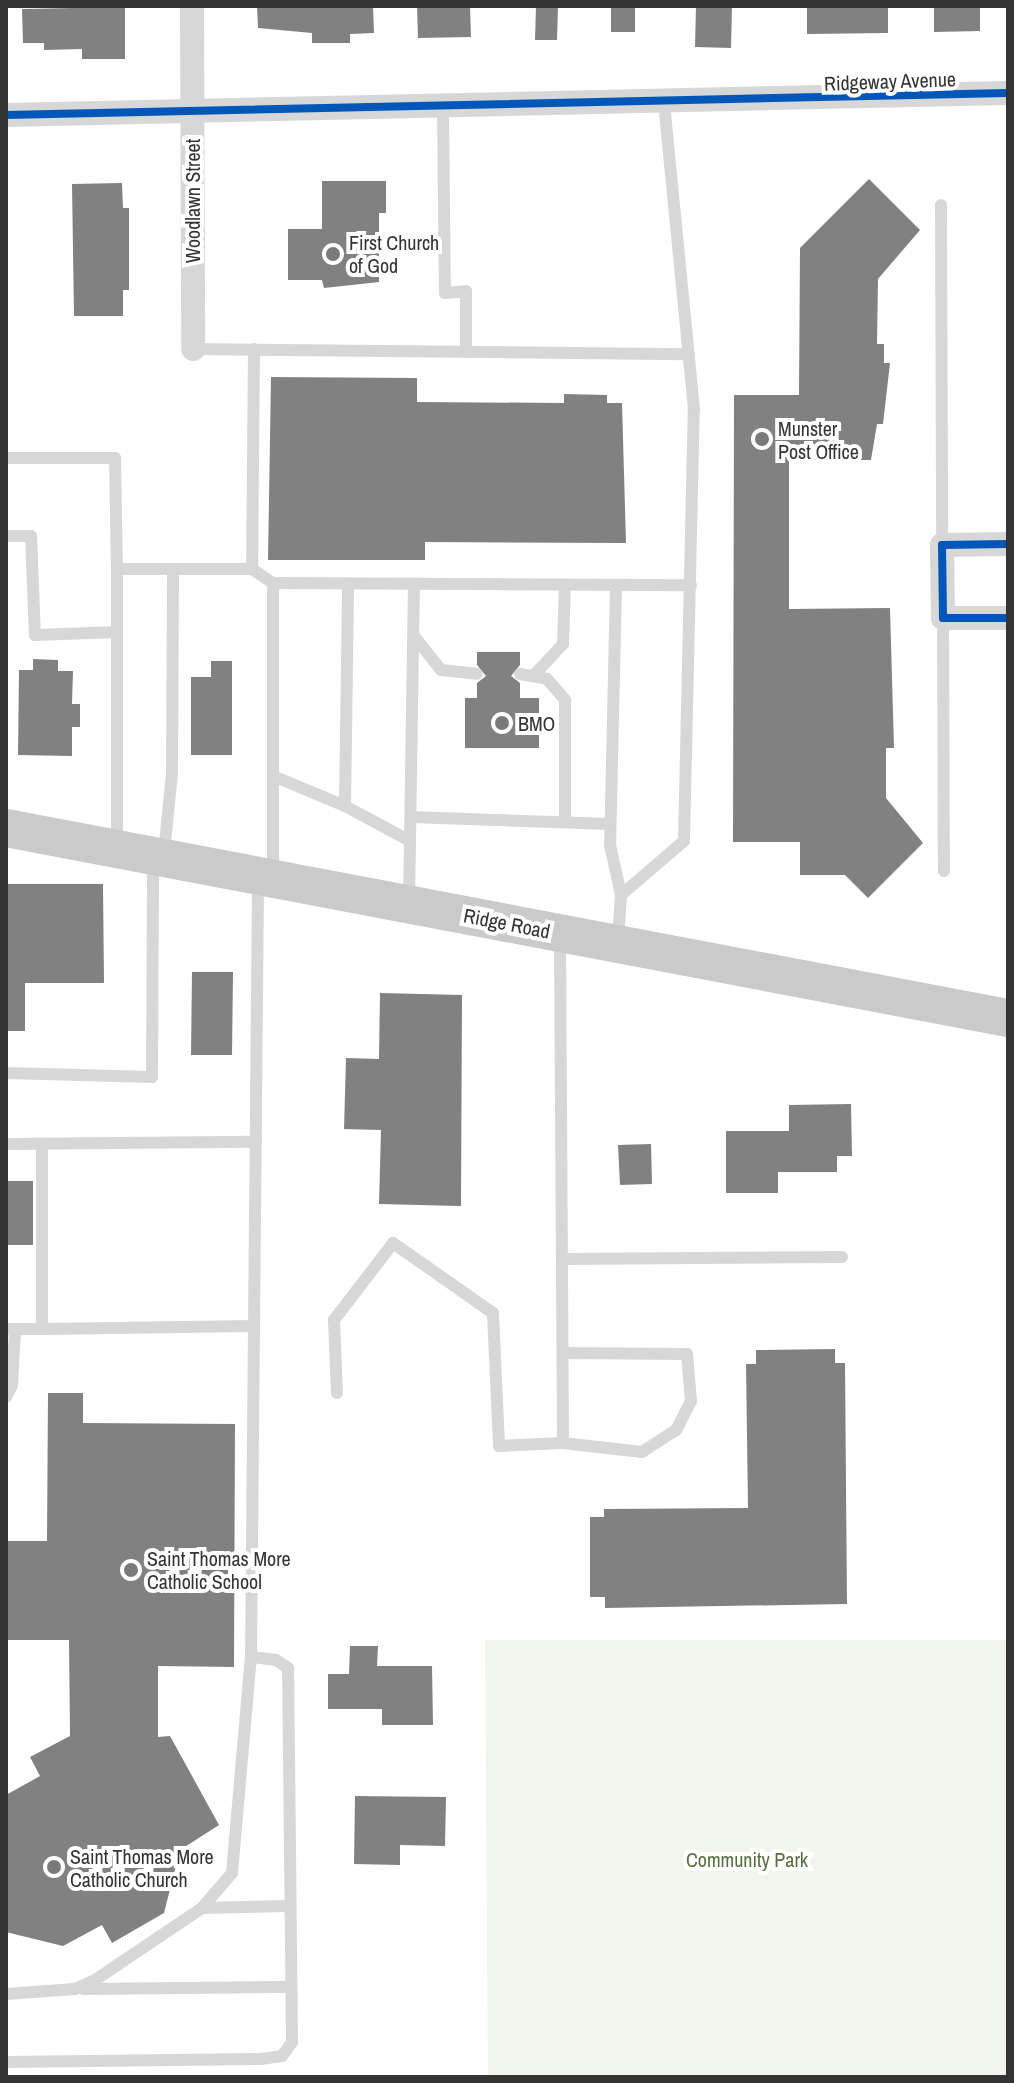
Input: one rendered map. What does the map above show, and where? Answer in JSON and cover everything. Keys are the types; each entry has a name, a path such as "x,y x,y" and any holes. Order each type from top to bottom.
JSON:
{"main road":[{"name":"Ridge Road","path":"6,828 1008,1018"}],"street":[{"name":"Woodlawn Street","path":"192,6 193,349"},
{"name":"Ridgeway Avenue","path":"6,115 443,109 1008,93"},
{"path":"1008,544 942,545 943,618 1008,618"}],"lane":[{"path":"621,895 684,841 694,409 664,103"},
{"path":"443,109 445,293 466,291 466,352"},
{"path":"941,205 942,545"},
{"path":"193,349 689,354"},
{"path":"252,569 254,349"},
{"path":"6,458 115,458 117,632 145,854 152,1077 6,1073"},
{"path":"6,536 31,536 35,635 117,632"},
{"path":"117,569 252,569 273,583 691,585"},
{"path":"145,854 172,773 173,569"},
{"path":"75,1989 202,1908 232,1873 251,1657 256,1142 273,776 273,583"},
{"path":"345,806 348,584"},
{"path":"409,904 414,584"},
{"path":"535,674 563,644 565,585"},
{"path":"616,586 610,824 621,895 618,944"},
{"path":"943,618 944,871"},
{"path":"413,635 441,670 477,674"},
{"path":"520,674 535,674 556,686 565,700 565,822"},
{"path":"273,776 345,806 410,841"},
{"path":"411,817 610,824"},
{"path":"560,933 563,1443"},
{"path":"6,1144 256,1142"},
{"path":"42,1144 42,1329"},
{"path":"337,1393 334,1320 393,1243 493,1313 499,1446 563,1443 642,1452 676,1430 691,1401 687,1354 563,1353"},
{"path":"562,1259 842,1257"},
{"path":"6,1397 10,1397 10,1329 254,1326"},
{"path":"6,2062 282,2056 292,2042 288,1668 276,1660 251,1657"},
{"path":"202,1908 290,1906"},
{"path":"6,1994 75,1989 291,1987"}],"green space":[{"name":"Community Park","path":"485,1640 1008,1640 1008,2077 488,2077"}],"building":[{"path":"257,6 373,6 374,33 350,34 350,43 312,43 312,33 258,28"},
{"path":"417,6 470,6 471,37 418,38"},
{"path":"536,6 558,6 557,40 535,40"},
{"path":"611,6 635,6 635,32 611,32"},
{"path":"696,6 732,6 731,48 695,47"},
{"path":"807,6 888,6 888,33 807,34"},
{"path":"934,6 980,6 980,31 934,32"},
{"path":"125,7 125,59 82,59 82,49 44,50 44,43 23,43 22,9"},
{"path":"869,179 920,230 878,279 877,344 884,344 884,363 890,363 883,424 877,424 871,460 789,460 789,609 890,608 894,748 886,748 886,798 923,843 868,898 845,875 800,875 800,842 733,842 734,395 799,395 800,248"},
{"name":"First Church of God","path":"322,181 386,181 386,213 379,213 379,282 324,288 322,280 288,280 288,229 322,229"},
{"path":"122,183 123,208 129,208 129,290 123,290 123,316 74,316 72,184"},
{"path":"271,377 417,378 417,402 564,403 564,394 607,395 607,403 622,403 626,543 425,542 425,560 268,560"},
{"name":"BMO","path":"477,652 520,652 520,665 511,676 520,683 520,698 539,698 539,748 465,748 465,698 477,698 477,683 486,676 477,665"},
{"path":"33,659 58,660 58,671 73,671 72,704 80,704 80,727 72,727 72,756 18,755 19,670 33,670"},
{"path":"211,661 232,661 232,755 191,755 191,677 211,677"},
{"path":"6,884 103,884 104,983 25,983 25,1031 6,1031"},
{"path":"192,972 233,972 232,1055 191,1055"},
{"path":"380,993 462,995 461,1206 379,1204 381,1130 344,1129 346,1058 379,1059"},
{"path":"851,1104 852,1156 837,1156 837,1172 778,1172 778,1193 726,1193 726,1131 789,1131 789,1105"},
{"path":"651,1144 652,1184 620,1185 618,1145"},
{"path":"6,1181 33,1181 33,1245 6,1245"},
{"path":"835,1349 835,1363 845,1363 847,1604 605,1608 605,1597 590,1597 590,1517 604,1517 604,1509 748,1508 746,1364 756,1364 756,1350"},
{"path":"48,1393 83,1393 83,1423 235,1424 234,1667 158,1666 158,1737 170,1736 219,1825 180,1850 164,1913 112,1943 102,1925 63,1946 6,1932 6,1795 40,1776 30,1757 70,1736 69,1640 6,1640 6,1541 47,1541"},
{"path":"350,1646 378,1646 377,1666 432,1666 433,1725 382,1725 382,1709 328,1709 328,1674 349,1674"},
{"path":"355,1796 446,1797 445,1846 400,1845 400,1865 354,1864"}],"cycle path":[{"path":"6,115 1008,93"},
{"path":"1008,544 942,545 943,618 1008,618"}],"place":[{"name":"First Church of God","path":"333,254"},
{"name":"Munster Post Office","path":"762,439"},
{"name":"BMO","path":"502,723"},
{"name":"Saint Thomas More Catholic School","path":"131,1570"},
{"name":"Saint Thomas More Catholic Church","path":"54,1867"}]}
